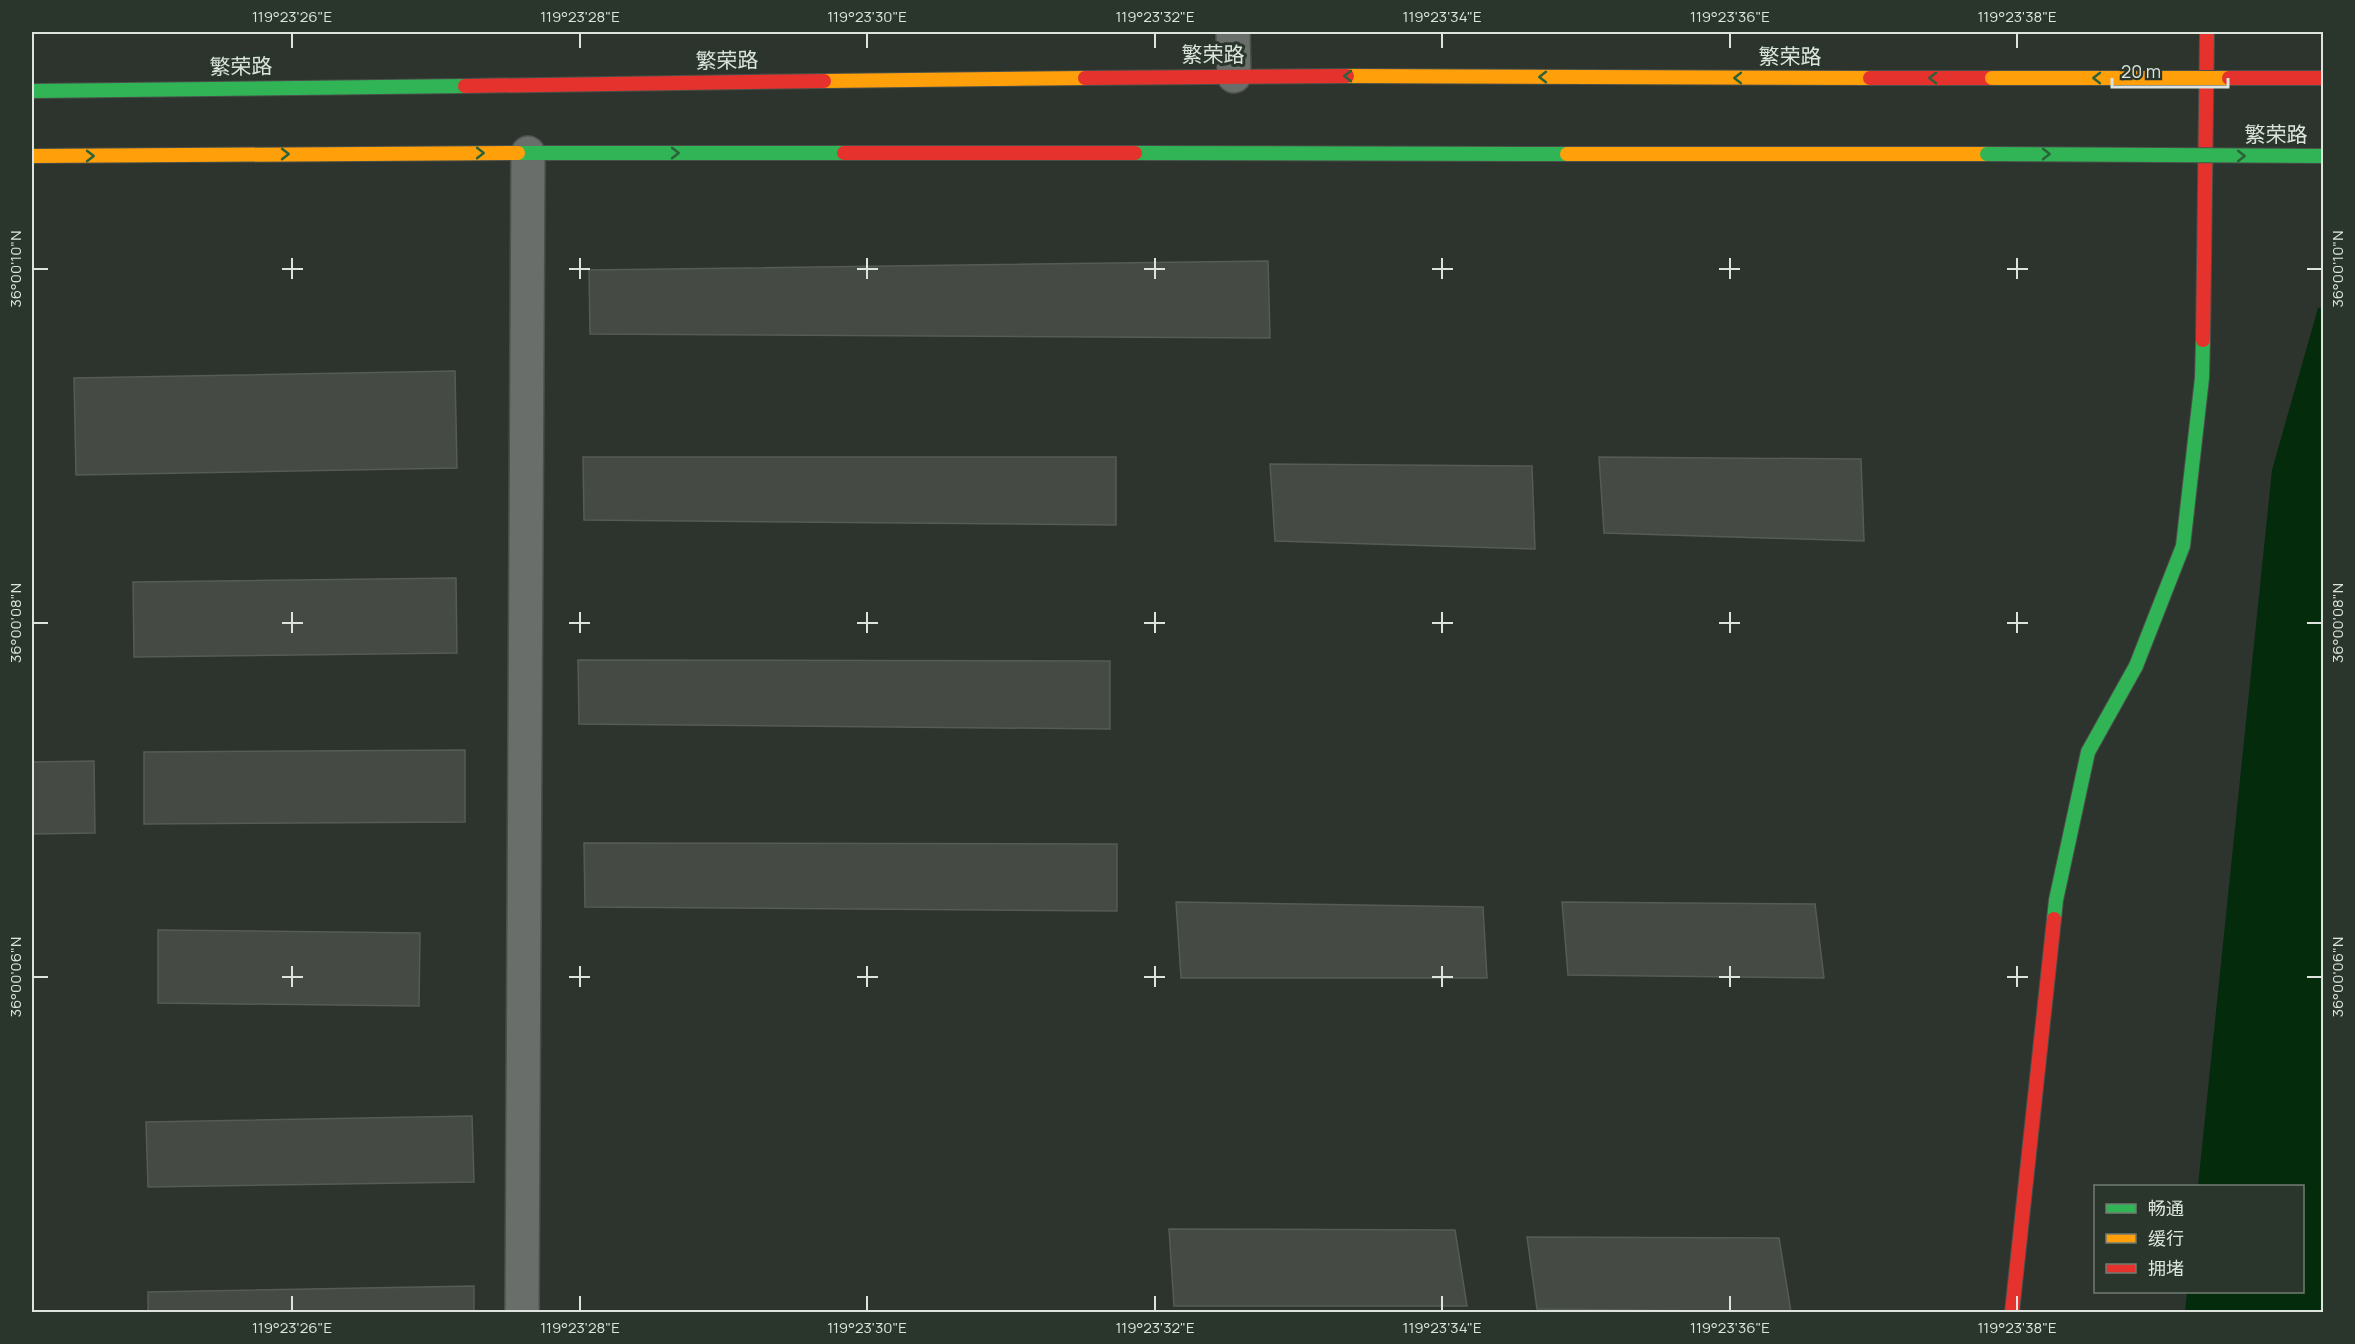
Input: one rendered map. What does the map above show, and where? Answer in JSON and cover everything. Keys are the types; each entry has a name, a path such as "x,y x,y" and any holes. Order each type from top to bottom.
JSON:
{"main road":[{"path":"2012,1312 2056,900 2088,752 2136,666 2183,546 2202,378 2207,32"},
{"name":"繁荣路","path":"32,91 1234,76 2324,78"},
{"name":"繁荣路","path":"32,156 528,153 2324,156"}],"street":[{"path":"1233,32 1234,76"},
{"path":"522,1312 528,153"}],"shaded area":[{"path":"2323,307 2323,1312 2185,1312 2187,1293 2304,1293 2304,1185 2198,1185 2272,470 2318,308"}],"building":[{"path":"1268,261 1270,338 590,334 589,270"},
{"path":"455,371 457,468 76,475 74,378"},
{"path":"583,457 1116,457 1116,525 584,520"},
{"path":"1599,457 1861,459 1864,541 1604,533"},
{"path":"1270,464 1532,466 1535,549 1275,541"},
{"path":"456,578 457,653 134,657 133,582"},
{"path":"578,660 1110,661 1110,729 579,724"},
{"path":"465,750 465,822 144,824 144,752"},
{"path":"94,761 95,833 32,834 32,762"},
{"path":"584,843 1117,844 1117,911 585,907"},
{"path":"1176,902 1483,907 1487,978 1181,978"},
{"path":"1562,902 1815,904 1824,978 1568,975"},
{"path":"158,930 420,933 419,1006 158,1003"},
{"path":"472,1116 474,1182 148,1187 146,1122"},
{"path":"1169,1229 1455,1230 1467,1306 1174,1306"},
{"path":"1527,1237 1779,1238 1791,1312 1537,1309"},
{"path":"474,1286 474,1312 148,1312 148,1292"}],"traffic: fast":[{"path":"32,91 465,86"},
{"path":"518,153 844,153"},
{"path":"1135,153 1567,154"},
{"path":"1987,154 2324,156"},
{"path":"2054,919 2056,900 2088,752 2136,666 2183,546 2202,378 2203,340"}],"traffic: slow":[{"path":"1347,76 1870,78"},
{"path":"824,81 1085,78"},
{"path":"1992,78 2229,78"},
{"path":"32,156 518,153"},
{"path":"1567,154 1987,154"}],"traffic: jam":[{"path":"2203,340 2207,32"},
{"path":"1085,78 1347,76"},
{"path":"1870,78 1992,78"},
{"path":"2229,78 2324,78"},
{"path":"465,86 824,81"},
{"path":"844,153 1135,153"},
{"path":"2012,1312 2054,919"}]}
